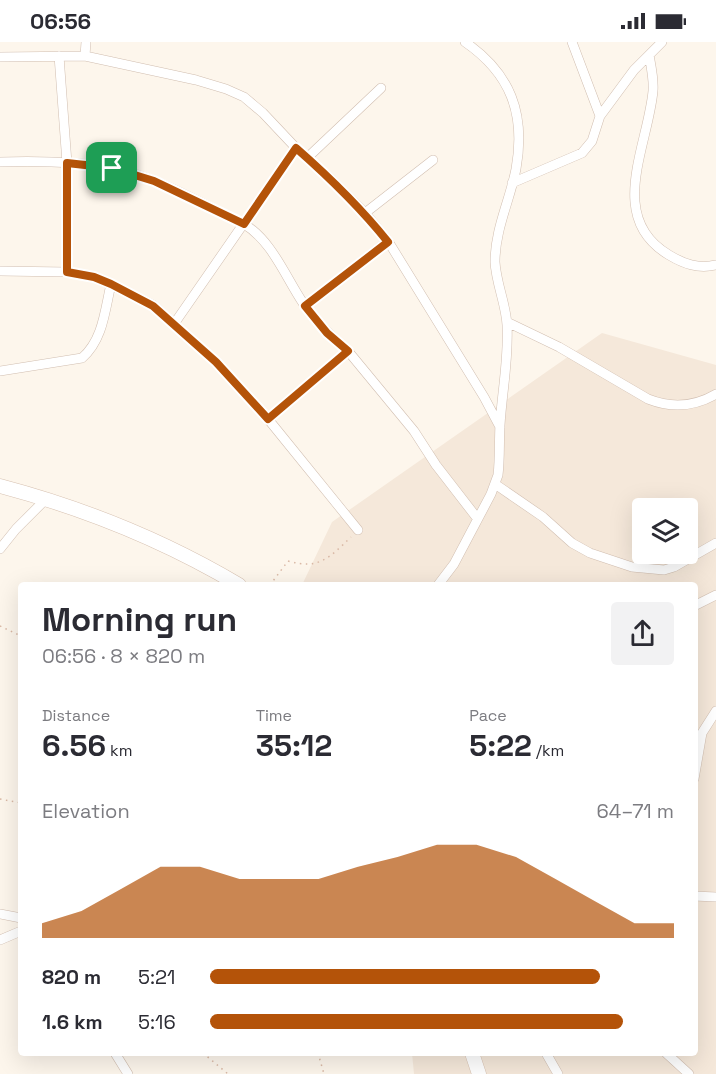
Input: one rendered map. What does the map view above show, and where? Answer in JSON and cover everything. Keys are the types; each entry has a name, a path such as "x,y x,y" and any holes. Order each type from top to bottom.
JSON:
{"main road":[{"path":"0,486 47,498 90,514 197,560 234,582"},
{"path":"473,1056 479,1074"}],"street":[{"path":"85,56 86,42"},
{"path":"440,582 454,564 498,475 507,322 495,265 495,249 516,168 518,147 514,104 497,69 484,55 465,42"},
{"path":"572,42 600,116"},
{"path":"512,183 582,153 592,141 600,116 634,70 662,42"},
{"path":"649,55 654,90 634,196 636,217 646,236 666,254 686,265 704,268 716,265"},
{"path":"59,56 67,163 67,272"},
{"path":"0,57 85,56 196,80 244,97 365,213 388,242 484,397 500,427"},
{"path":"308,158 381,88"},
{"path":"174,324 296,148"},
{"path":"365,213 434,160"},
{"path":"0,162 67,163 112,168 154,181 256,231 305,306 327,333 348,351 414,431 436,465 477,519"},
{"path":"305,306 388,242"},
{"path":"0,271 67,272 94,277 153,306 216,362 268,419 358,530"},
{"path":"0,371 82,358 90,351 102,327 111,284"},
{"path":"507,322 559,347 648,399 661,404 676,406 690,404 716,393"},
{"path":"268,419 348,351"},
{"path":"495,484 534,510 572,543 590,553 632,567 664,570 674,567 716,543"},
{"path":"0,549 47,498"},
{"path":"698,604 715,595"},
{"path":"698,755 702,732 716,711"},
{"path":"698,896 716,897"},
{"path":"0,914 18,917"},
{"path":"0,940 18,932"},
{"path":"117,1056 128,1074"},
{"path":"548,1056 558,1074"},
{"path":"669,1056 689,1074"}],"path":[{"path":"272,582 288,561 302,565 319,564 358,530"},
{"path":"0,626 18,635"},
{"path":"0,799 18,802"},
{"path":"207,1056 228,1074"},
{"path":"319,1056 324,1074"}],"shaded area":[{"path":"602,333 716,365 716,1074 414,1074 412,1056 698,1056 698,582 303,582 332,522"}],"route":[{"path":"296,148 365,213 388,242 305,306 327,333 348,351 268,419 216,362 153,306 94,277 67,272 67,163 112,168 154,181 244,224 296,148"}]}
